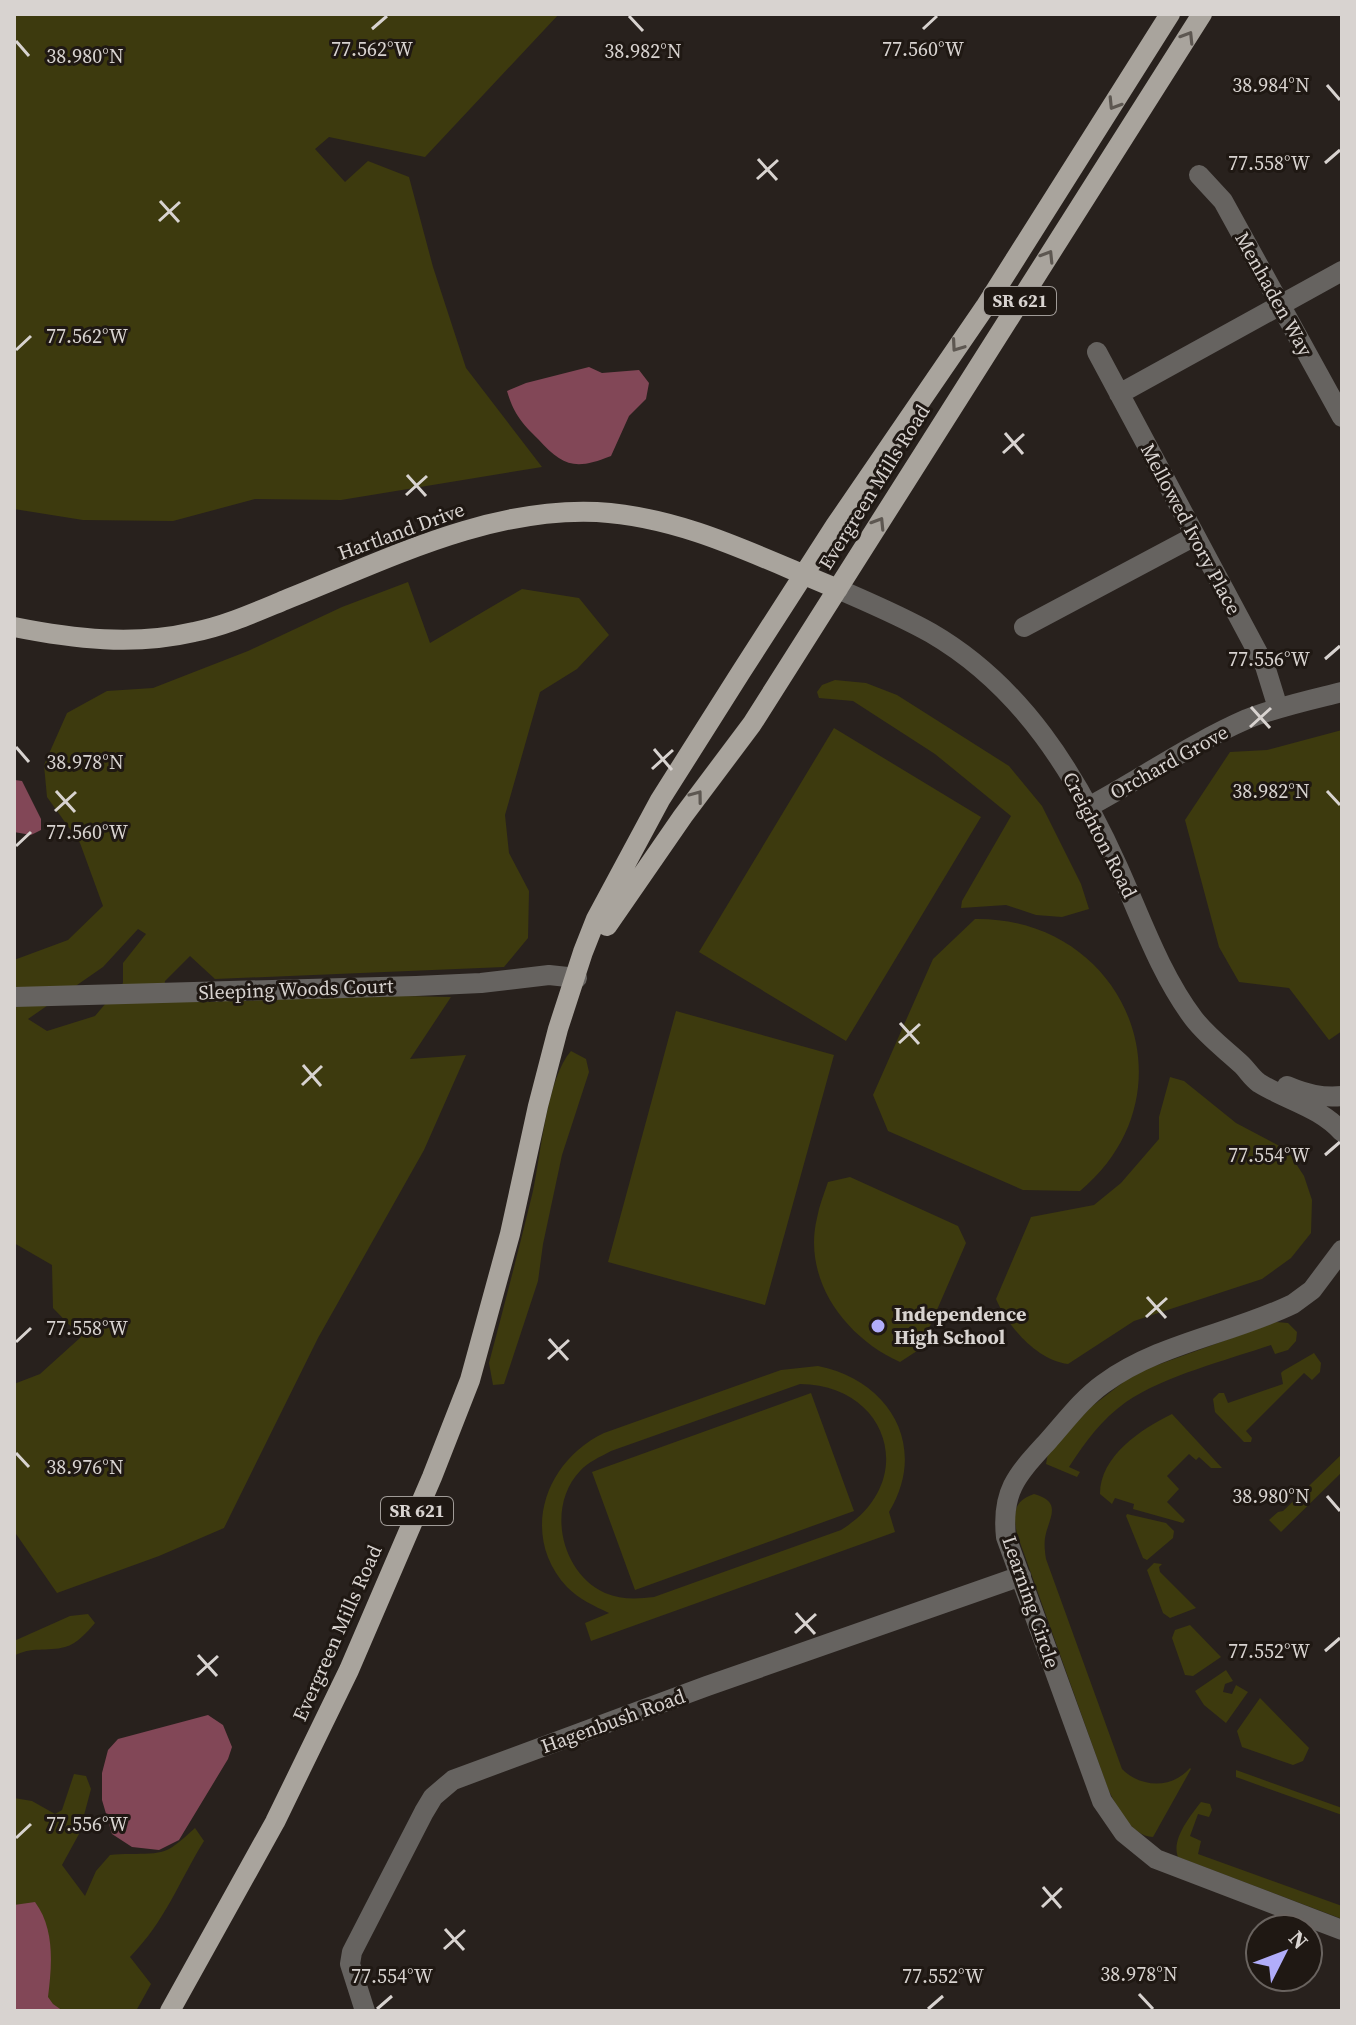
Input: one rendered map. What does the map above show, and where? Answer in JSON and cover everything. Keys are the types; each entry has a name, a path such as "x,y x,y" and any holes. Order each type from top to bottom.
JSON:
{"main road":[{"name":"Evergreen Mills Road","path":"170,2011 275,1822 349,1670 449,1435 470,1380 510,1234 558,1029 596,919 660,800 804,575 985,307 1170,14"},
{"name":"Evergreen Mills Road","path":"577,978 619,906 752,724 1202,14"},
{"name":"Hartland Drive","path":"14,627 118,641 196,632 236,620 440,539 502,522 551,514 596,512 674,524 838,589"},
{"path":"646,868 657,833 677,794 801,602 806,587 804,575"}],"street":[{"name":"Menhaden Way","path":"1199,175 1223,201 1342,417"},
{"path":"1119,394 1342,271"},
{"name":"Mellowed Ivory Place","path":"1097,352 1265,666 1278,708"},
{"path":"1024,627 1195,536"},
{"name":"Creighton Road","path":"838,589 894,613 966,656 996,682 1038,727 1090,806 1178,996 1209,1036 1255,1080 1322,1114 1342,1132"},
{"name":"Orchard Grove","path":"1090,806 1224,730 1278,708 1342,692"},
{"name":"Sleeping Woods Court","path":"14,997 481,983 549,975 577,978"},
{"name":"Creighton Road","path":"1244,1067 1261,1071 1304,1093 1342,1096"},
{"name":"Learning Circle","path":"1342,1250 1312,1290 1293,1304 1144,1359 1089,1395 1033,1457 1012,1486 1004,1508 1006,1537 1102,1801 1124,1833 1146,1853 1175,1869 1342,1930"},
{"name":"Hagenbush Road","path":"365,2011 350,1964 352,1952 424,1812 433,1797 453,1780 707,1686 1021,1576"}],"shaded area":[{"path":"14,14 559,14 425,157 329,137 315,149 345,182 368,161 409,177 433,267 466,368 542,467 341,500 255,499 173,521 83,520 14,509"},
{"path":"589,367 602,373 639,370 649,383 646,399 629,416 611,456 588,463 571,463 555,455 527,428 515,412 507,391"},
{"path":"408,582 430,643 522,589 579,598 609,635 577,669 540,692 505,815 509,853 529,891 528,938 504,967 215,979 190,956 165,981 163,999 353,995 451,997 410,1059 466,1055 424,1150 318,1338 224,1528 159,1556 57,1593 14,1531 14,1384 40,1374 81,1337 53,1308 52,1265 14,1243 14,960 68,940 103,906 80,843 47,797 44,765 67,713 107,691 153,688 248,651 342,607","holes":["138,929 146,934 123,963 123,983 95,1016 47,1031 28,1019 103,967"]},
{"path":"835,680 866,683 897,695 1009,766 1042,806 1081,884 1089,909 1062,917 1036,915 1006,905 961,908 962,901 1011,816 935,754 853,701 819,698 817,692 822,685"},
{"path":"834,728 981,817 846,1041 699,952"},
{"path":"1342,730 1342,1031 1329,1040 1289,988 1239,982 1219,947 1185,820 1230,752 1267,750"},
{"path":"15,780 22,781 41,819 41,830 31,835 14,832"},
{"path":"975,919 1028,926 1072,947 1106,978 1128,1017 1138,1061 1135,1106 1116,1151 1080,1191 1023,1190 888,1131 873,1095 933,959"},
{"path":"676,1011 834,1055 765,1305 608,1262"},
{"path":"571,1051 586,1059 589,1072 562,1155 538,1281 504,1384 493,1385 489,1363 533,1191 546,1117 556,1079"},
{"path":"1170,1077 1184,1081 1236,1123 1287,1150 1304,1176 1312,1200 1311,1233 1291,1258 1262,1279 1134,1321 1068,1364 1056,1361 1035,1349 1016,1331 996,1299 1031,1217 1094,1205 1121,1183 1159,1139 1159,1117"},
{"path":"850,1177 958,1226 966,1243 920,1349 900,1362 862,1338 846,1322 822,1284 816,1263 814,1241 817,1218 828,1182"},
{"path":"1276,1322 1288,1323 1297,1332 1296,1341 1288,1350 1275,1354 1271,1345 1196,1369 1158,1384 1126,1402 1102,1423 1069,1467 1080,1472 1077,1477 1046,1464 1048,1453 1091,1407 1126,1380 1149,1368"},
{"path":"1314,1353 1321,1363 1320,1372 1312,1380 1304,1373 1246,1431 1252,1438 1251,1442 1244,1442 1215,1412 1213,1399 1219,1393 1224,1393 1228,1403 1283,1384 1283,1371"},
{"path":"818,1366 865,1385 882,1401 895,1420 903,1440 905,1463 900,1487 889,1512 895,1532 591,1641 585,1623 609,1613 567,1587 552,1567 544,1545 542,1523 545,1501 554,1480 584,1446 604,1433 781,1370","holes":["800,1384 831,1389 855,1401 873,1418 884,1440 886,1463 880,1488 865,1510 841,1530 654,1597 630,1598 605,1593 578,1571 563,1538 561,1520 563,1502 570,1486 587,1465 611,1451"]},
{"path":"811,1393 854,1511 635,1590 592,1472"},
{"path":"1172,1414 1222,1468 1211,1468 1199,1457 1196,1460 1189,1454 1167,1476 1179,1489 1167,1502 1185,1520 1183,1523 1133,1509 1134,1504 1115,1498 1112,1504 1100,1494 1107,1468 1124,1445"},
{"path":"1342,1454 1342,1472 1281,1532 1269,1520 1283,1511"},
{"path":"1034,1494 1043,1497 1051,1506 1045,1541 1046,1559 1122,1769 1138,1780 1156,1784 1174,1780 1191,1769 1153,1837 1131,1826 1108,1789 1017,1534 1015,1520 1018,1504"},
{"path":"1127,1514 1166,1523 1174,1531 1173,1538 1147,1560 1143,1558"},
{"path":"1154,1563 1162,1564 1160,1572 1196,1608 1170,1618 1163,1613 1147,1570"},
{"path":"88,1614 95,1623 74,1643 14,1656 14,1641 70,1616"},
{"path":"1190,1625 1221,1657 1193,1676 1185,1675 1172,1638 1175,1630"},
{"path":"1226,1670 1233,1681 1225,1684 1223,1692 1232,1694 1236,1685 1248,1692 1226,1723 1204,1705 1195,1691"},
{"path":"1260,1698 1309,1748 1303,1761 1293,1765 1242,1747 1237,1731"},
{"path":"208,1715 223,1725 232,1747 228,1759 179,1840 159,1850 132,1847 112,1834 102,1800 102,1773 108,1750 118,1739"},
{"path":"1236,1770 1342,1808 1342,1815 1236,1777"},
{"path":"74,1774 86,1776 91,1789 79,1834 62,1865 85,1896 96,1871 110,1855 163,1851 176,1845 195,1828 204,1841 162,1915 130,1957 151,1984 136,2011 14,2011 14,1798 32,1801 55,1814 62,1810"},
{"path":"1201,1802 1210,1804 1212,1810 1209,1817 1198,1814 1190,1836 1201,1841 1198,1854 1342,1906 1342,1919 1178,1857 1179,1836"},
{"path":"35,1902 49,1935 51,1960 48,1997 63,2011 14,2011 14,1905"}],"place":[{"name":"Independence High School","path":"878,1326"}]}
